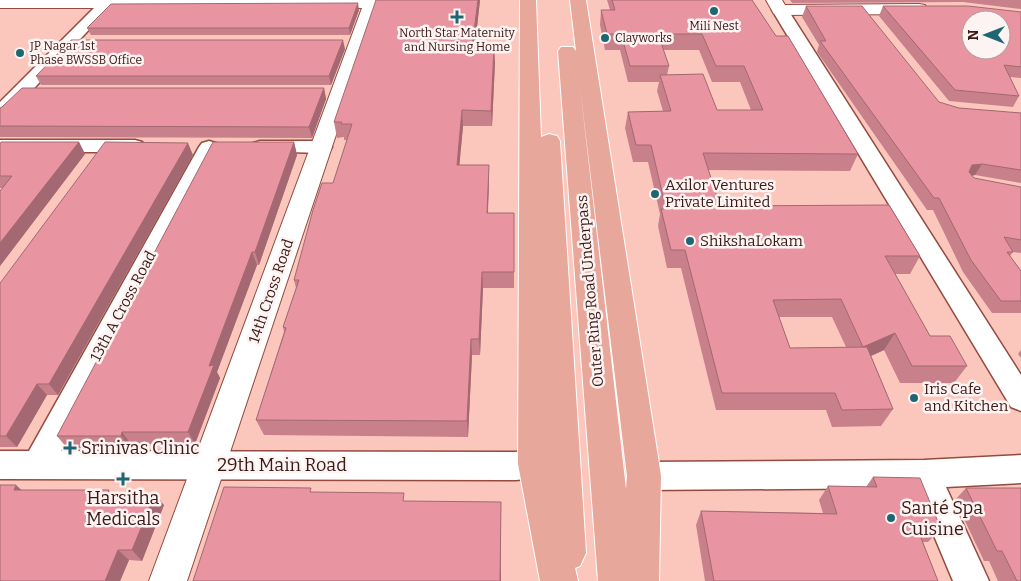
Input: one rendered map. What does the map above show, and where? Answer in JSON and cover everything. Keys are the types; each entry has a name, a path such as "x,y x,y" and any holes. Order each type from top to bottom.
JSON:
{"highway":[{"path":"528,0 535,464 559,581"},
{"name":"Outer Ring Road Underpass","path":"542,0 568,581"},
{"name":"Outer Ring Road Underpass","path":"562,0 617,581"},
{"path":"578,0 644,476 640,581"}],"street":[{"path":"0,3 66,1 107,3 373,1"},
{"name":"14th Cross Road","path":"168,581 322,147 332,92 349,42 373,1"},
{"path":"0,19 19,3"},
{"path":"0,113 107,3"},
{"path":"777,5 864,10 933,9"},
{"path":"777,5 1021,399"},
{"path":"864,10 876,25"},
{"path":"70,42 90,42"},
{"path":"21,92 40,92"},
{"path":"0,146 152,146"},
{"path":"87,170 104,146"},
{"name":"13th A Cross Road","path":"38,465 216,147 322,147"},
{"name":"29th Main Road","path":"0,465 516,466 535,464"},
{"path":"644,476 924,474 1021,470"},
{"path":"924,474 971,581"}],"building":[{"path":"376,0 478,0 472,47 494,47 491,111 462,110 457,165 489,165 487,213 514,213 514,272 482,272 479,339 471,339 467,421 256,420 286,328 283,327 299,280 294,280 313,210 322,183 333,183 352,124 334,122"},
{"path":"612,0 752,0 776,36 788,36 858,154 703,153 720,206 889,205 920,256 885,256 930,336 950,336 967,366 912,366 895,333 863,347 841,299 773,300 790,348 867,347 893,409 842,410 835,393 722,393 685,250 671,250 661,209 666,209 651,145 636,145 628,112 671,111 660,75 703,74 717,110 763,110 744,66 716,66 702,34 658,34 669,66 630,66 621,34 607,34 601,10 615,10"},
{"path":"358,3 349,28 87,28 111,4"},
{"path":"806,6 862,6 939,102 959,108 1021,113 1021,170 982,164 972,165 969,172 974,178 1021,187 1021,240 1004,237 1013,252 1007,252 1021,271 1021,301 1001,301 971,260 939,198 934,198 820,41 826,41"},
{"path":"883,6 968,6 1003,10 961,10 961,60 1011,60 1011,11 1021,12 1021,67 1004,65 1019,96 955,90"},
{"path":"71,40 343,40 329,76 36,76"},
{"path":"22,88 324,88 309,127 0,126 0,108"},
{"path":"1,142 79,142 0,243 0,191 12,176 0,176"},
{"path":"105,142 188,143 49,384 37,384 6,436 0,436 0,283"},
{"path":"213,142 294,142 255,252 252,252 209,366 214,365 188,432 122,432 121,436 57,436"},
{"path":"873,477 920,478 941,529 917,528 938,581 714,581 701,511 837,514 828,486 877,487"},
{"path":"0,485 16,485 14,490 109,490 108,493 155,494 132,550 118,550 105,581 0,581"},
{"path":"224,487 311,488 310,492 404,493 403,501 501,502 500,581 193,581"},
{"path":"966,488 1021,488 1021,581 1017,581 1002,551 997,551"}],"place":[{"name":"Mili Nest","path":"714,11"},
{"name":"North Star Maternity and Nursing Home","path":"457,17"},
{"name":"Clayworks","path":"605,38"},
{"name":"JP Nagar 1st Phase BWSSB Office","path":"20,53"},
{"name":"Axilor Ventures Private Limited","path":"655,194"},
{"name":"ShikshaLokam","path":"690,241"},
{"name":"Iris Cafe and Kitchen","path":"914,398"},
{"name":"Srinivas Clinic","path":"70,448"},
{"name":"Harsitha Medicals","path":"123,479"},
{"name":"Santé Spa Cuisine","path":"891,518"}]}
